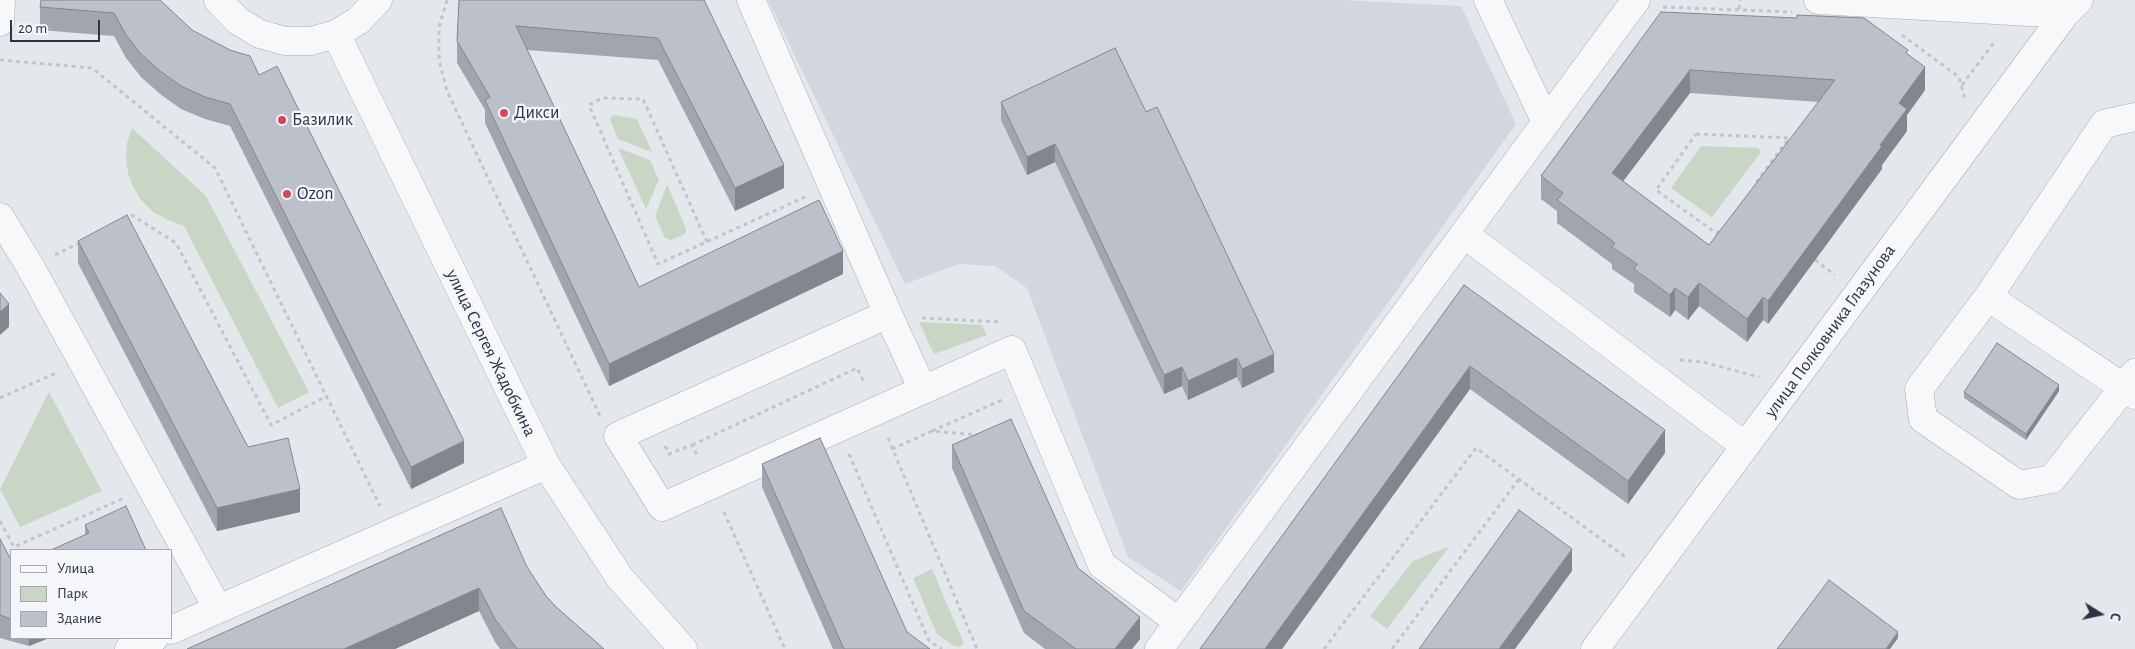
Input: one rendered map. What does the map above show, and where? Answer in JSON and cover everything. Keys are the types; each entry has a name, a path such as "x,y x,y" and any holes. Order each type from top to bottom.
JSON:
{"street":[{"path":"0,22 1,0"},
{"path":"218,0 238,21 260,34 285,41 311,41 336,34 358,21 378,0"},
{"path":"750,0 923,390"},
{"path":"1488,0 1546,122"},
{"path":"1808,6 1877,3 2019,11 2072,7"},
{"path":"1159,649 1546,122 1646,6"},
{"name":"улица Полковника Глазунова","path":"1595,649 2072,7"},
{"name":"улица Сергея Жадобкина","path":"336,34 546,465 620,578 683,649"},
{"path":"1988,297 2131,386 2052,479 2019,485 1923,419 1918,389 1988,297 2104,124 2135,118"},
{"path":"0,217 31,268 218,609"},
{"path":"1464,234 1746,446"},
{"path":"888,314 618,436 662,507 1012,350 1102,565 1179,622"},
{"path":"172,630 392,531 546,465"},
{"path":"129,649 152,639"}],"path":[{"path":"447,0 439,28 439,60 447,91 602,420"},
{"path":"1739,9 1740,0"},
{"path":"1877,3 1898,33 1959,77 1965,96 1964,105"},
{"path":"1646,6 1739,9 1808,6"},
{"path":"1962,85 2019,11"},
{"path":"0,60 92,68 215,168 392,531"},
{"path":"707,242 643,99 602,98 589,104 658,264 707,242 811,195"},
{"path":"1696,134 1789,138 1755,184 1751,213 1716,233 1656,190 1696,134"},
{"path":"123,219 132,215 176,243 271,425 326,396"},
{"path":"31,268 90,237"},
{"path":"1815,260 1840,278"},
{"path":"918,317 1010,322"},
{"path":"853,360 857,368"},
{"path":"1679,360 1703,362 1764,379"},
{"path":"0,398 82,361"},
{"path":"892,449 1028,389"},
{"path":"646,423 652,435 660,434 669,454 692,445 699,460"},
{"path":"932,432 987,436"},
{"path":"887,433 892,449 977,649"},
{"path":"1324,649 1476,448 1629,560 1625,566"},
{"path":"848,452 929,640 942,649"},
{"path":"1392,649 1519,479"},
{"path":"0,521 14,547 150,486"}],"shaded area":[{"path":"768,0 1341,0 1461,6 1516,124 1181,591 1128,557 1027,288 995,266 959,264 905,284"}],"green space":[{"path":"613,115 637,119 652,152 618,139 610,120"},
{"path":"132,128 206,196 309,392 278,408 184,226 153,212 141,200 133,187 128,173 126,158 127,143"},
{"path":"1701,146 1758,148 1761,152 1712,217 1671,188"},
{"path":"618,148 650,160 659,180 646,209"},
{"path":"667,184 686,229 685,234 671,240 665,238 655,216"},
{"path":"919,322 982,325 987,335 934,354"},
{"path":"49,392 102,491 20,527 0,489"},
{"path":"1450,546 1387,629 1370,616 1413,561"},
{"path":"932,569 964,644 959,647 952,645 937,634 913,578"}],"building":[{"path":"41,0 160,0 192,30 230,50 250,56 259,75 277,66 464,441 411,467 230,104 205,97 181,86 160,71 141,54 126,35 114,13 40,7"},
{"path":"459,0 704,0 784,165 735,188 658,38 516,26 639,287 819,200 843,251 609,364 485,100 490,97 457,41"},
{"path":"1661,12 1797,18 1797,15 1864,18 1908,50 1906,53 1925,67 1899,103 1907,109 1880,145 1882,146 1768,301 1763,297 1747,319 1699,283 1688,297 1675,288 1670,295 1634,269 1637,264 1612,247 1615,243 1557,200 1563,193 1541,176","holes":["1690,70 1835,80 1709,245 1612,173"]},
{"path":"1115,48 1146,112 1157,107 1274,354 1242,369 1237,358 1188,381 1182,367 1164,375 1055,144 1027,157 1001,102"},
{"path":"127,215 248,447 288,438 300,489 217,508 78,241"},
{"path":"1464,285 1665,430 1628,481 1470,366 1265,649 1200,649"},
{"path":"0,293 9,304 0,312"},
{"path":"1997,343 2059,385 2026,434 1964,392"},
{"path":"1011,419 1078,568 1140,617 1115,649 1076,649 1024,611 952,445"},
{"path":"820,438 907,632 930,649 844,649 762,464"},
{"path":"126,506 146,549 53,549 89,533 85,525"},
{"path":"501,508 527,567 546,596 604,649 517,649 495,619 479,588 344,649 187,649"},
{"path":"1519,510 1572,549 1499,649 1419,649"},
{"path":"0,539 10,558 10,619 0,615"},
{"path":"1829,580 1898,632 1886,649 1777,649"}],"place":[{"name":"Дикси","path":"504,113"},
{"name":"Базилик","path":"282,120"},
{"name":"Ozon","path":"287,194"}]}
